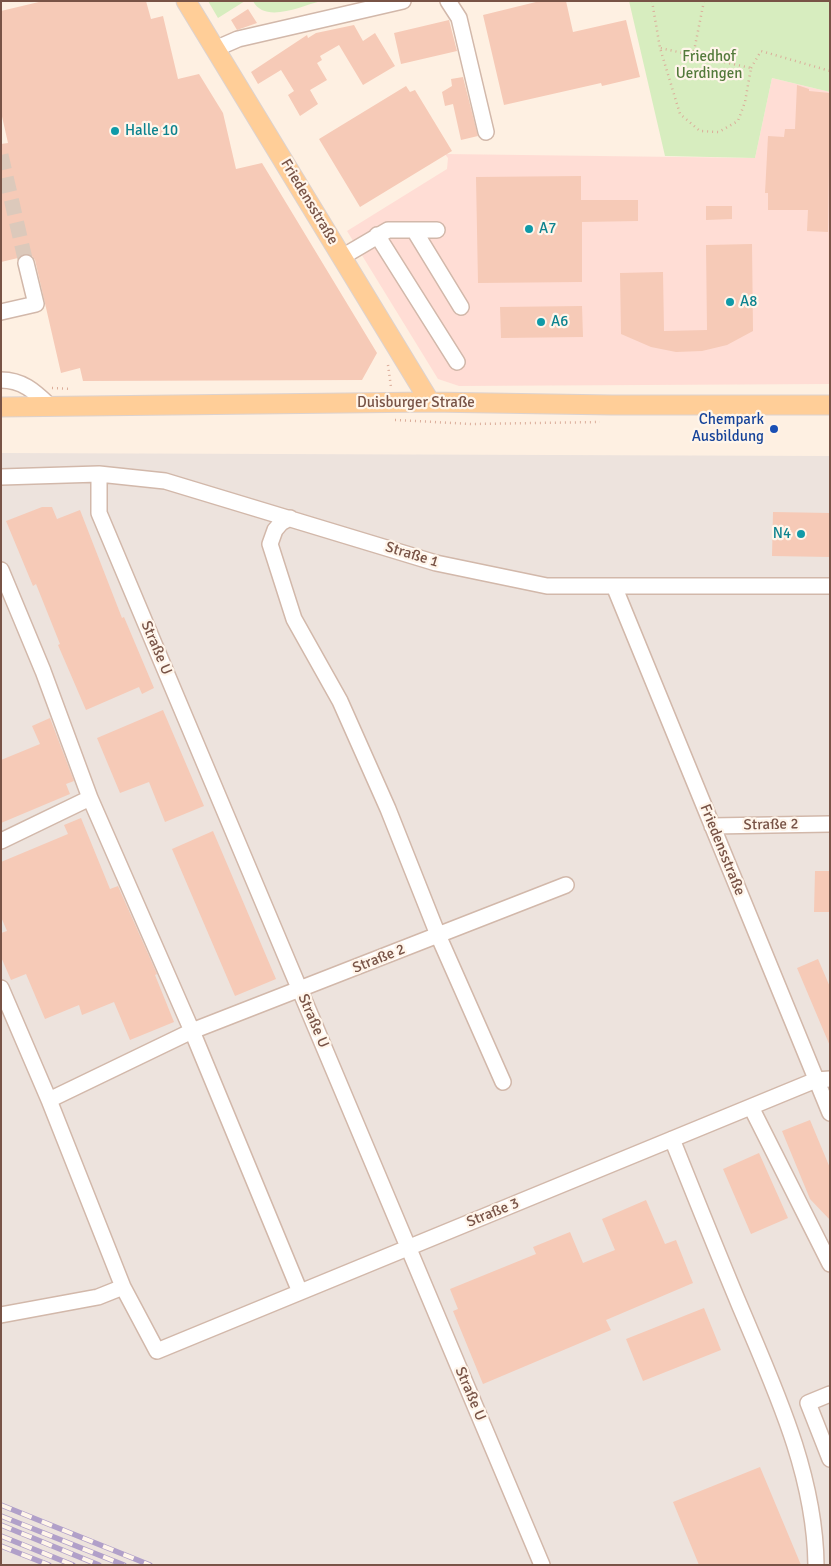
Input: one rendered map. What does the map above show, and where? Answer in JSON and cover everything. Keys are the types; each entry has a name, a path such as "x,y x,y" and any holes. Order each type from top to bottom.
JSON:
{"main road":[{"name":"Friedensstraße","path":"186,1 430,402"},
{"name":"Duisburger Straße","path":"1,407 430,402 612,405 830,405"}],"lane":[{"path":"215,49 238,40 403,1"},
{"path":"448,1 459,18 486,132"},
{"path":"342,257 388,230 437,230"},
{"path":"414,230 461,307"},
{"path":"377,235 456,362"},
{"path":"1,312 36,304 26,263"},
{"path":"1,380 14,380 32,389 50,406"},
{"name":"Straße 1","path":"1,477 99,474 165,481 445,565 547,586 830,586"},
{"name":"Straße U","path":"99,474 99,513 542,1565"},
{"path":"290,518 281,523 275,530 270,544 294,619 340,701 388,809 438,936 503,1082"},
{"path":"1,570 43,671 90,798 192,1031 300,1292"},
{"name":"Friedensstraße","path":"614,586 712,826 823,1079 830,1113"},
{"path":"1,841 90,798"},
{"name":"Straße 2","path":"712,826 830,824"},
{"name":"Straße 2","path":"49,1100 192,1031 566,885"},
{"path":"1,988 49,1100 123,1287 98,1297 1,1315"},
{"name":"Straße 3","path":"123,1287 158,1351 672,1139 823,1079"},
{"path":"752,1107 830,1264"},
{"path":"672,1139 793,1440 804,1477 816,1546 816,1565"},
{"path":"830,1394 808,1403 830,1459"}],"path":[{"path":"652,1 660,48 680,114 700,131 719,132 738,121 745,102 751,68 761,51 830,71"},
{"path":"693,56 704,1"},
{"path":"660,48 751,68"}],"shaded area":[{"path":"772,78 830,92 830,384 459,386 438,379 347,231 447,169 448,158 445,154 755,158"},
{"path":"1,453 830,456 830,1565 1,1565"}],"green space":[{"path":"208,1 245,1 218,18"},
{"path":"253,1 321,1 284,12 275,12 259,8"},
{"name":"Friedhof Uerdingen","path":"629,1 830,1 830,92 772,78 755,158 665,156"}],"building":[{"path":"43,1 146,1 151,19 163,16 178,79 199,74 223,113 236,169 262,163 377,353 362,380 83,381 80,368 61,373 35,260 32,256 24,254 18,258 1,262 1,144 8,143 1,112 1,11"},
{"path":"540,1 566,1 573,32 626,20 640,77 602,86 601,83 504,105 483,15"},
{"path":"248,9 257,23 237,30 231,20"},
{"path":"449,20 457,51 401,64 394,33"},
{"path":"354,25 363,41 375,33 395,66 363,85 339,45 320,56 322,60 317,63 327,80 310,90 318,104 300,116 288,95 294,91 281,70 258,84 251,72 307,35 308,38 316,33"},
{"path":"463,77 478,136 461,140 453,104 445,106 442,92 452,86 451,79"},
{"path":"797,85 809,89 809,91 830,93 828,232 807,231 808,210 768,210 768,193 765,193 768,136 784,137 785,129 795,129"},
{"path":"406,86 410,92 415,90 452,151 360,207 319,139"},
{"name":"A7","path":"581,176 581,200 638,200 638,221 582,222 582,282 478,283 476,177"},
{"path":"706,206 732,206 732,219 706,220"},
{"name":"A8","path":"752,244 753,331 727,345 702,351 676,352 651,347 621,334 620,273 663,272 664,331 707,330 706,245"},
{"name":"A6","path":"582,306 583,337 501,338 500,307"},
{"path":"42,507 52,507 57,519 80,510 122,618 124,617 154,688 142,694 139,687 86,710 58,645 60,644 36,584 33,586 6,521"},
{"name":"N4","path":"773,512 830,513 830,557 772,556"},
{"path":"163,710 204,806 165,822 149,782 120,793 97,738"},
{"path":"50,718 74,781 66,784 70,794 1,823 1,760 40,744 32,726"},
{"path":"81,818 110,889 118,886 157,974 155,975 174,1022 130,1040 114,1002 82,1015 79,1005 45,1019 26,974 11,980 1,957 1,933 7,931 1,917 1,862 68,834 64,825"},
{"path":"213,831 276,979 235,996 172,849"},
{"path":"815,871 830,871 830,912 814,912"},
{"path":"818,959 830,987 830,1046 797,968"},
{"path":"810,1120 830,1168 830,1220 810,1199 782,1131"},
{"path":"759,1153 788,1218 751,1234 723,1169"},
{"path":"646,1200 665,1244 676,1240 693,1283 606,1320 611,1330 483,1384 453,1311 458,1309 450,1289 536,1254 533,1247 570,1232 583,1263 615,1250 602,1219"},
{"path":"704,1308 721,1350 643,1381 626,1339"},
{"path":"760,1467 801,1565 699,1565 673,1502"}],"tunnel":[{"path":"1,155 26,263"}],"railway":[{"path":"1,1505 150,1565"},
{"path":"1,1516 124,1565"},
{"path":"1,1525 99,1565"},
{"path":"1,1536 73,1565"},
{"path":"1,1546 49,1565"}],"place":[{"name":"Halle 10","path":"115,131"},
{"name":"A7","path":"529,229"},
{"name":"A8","path":"730,302"},
{"name":"A6","path":"541,322"},
{"name":"Chempark Ausbildung","path":"774,429"},
{"name":"N4","path":"801,534"}]}
